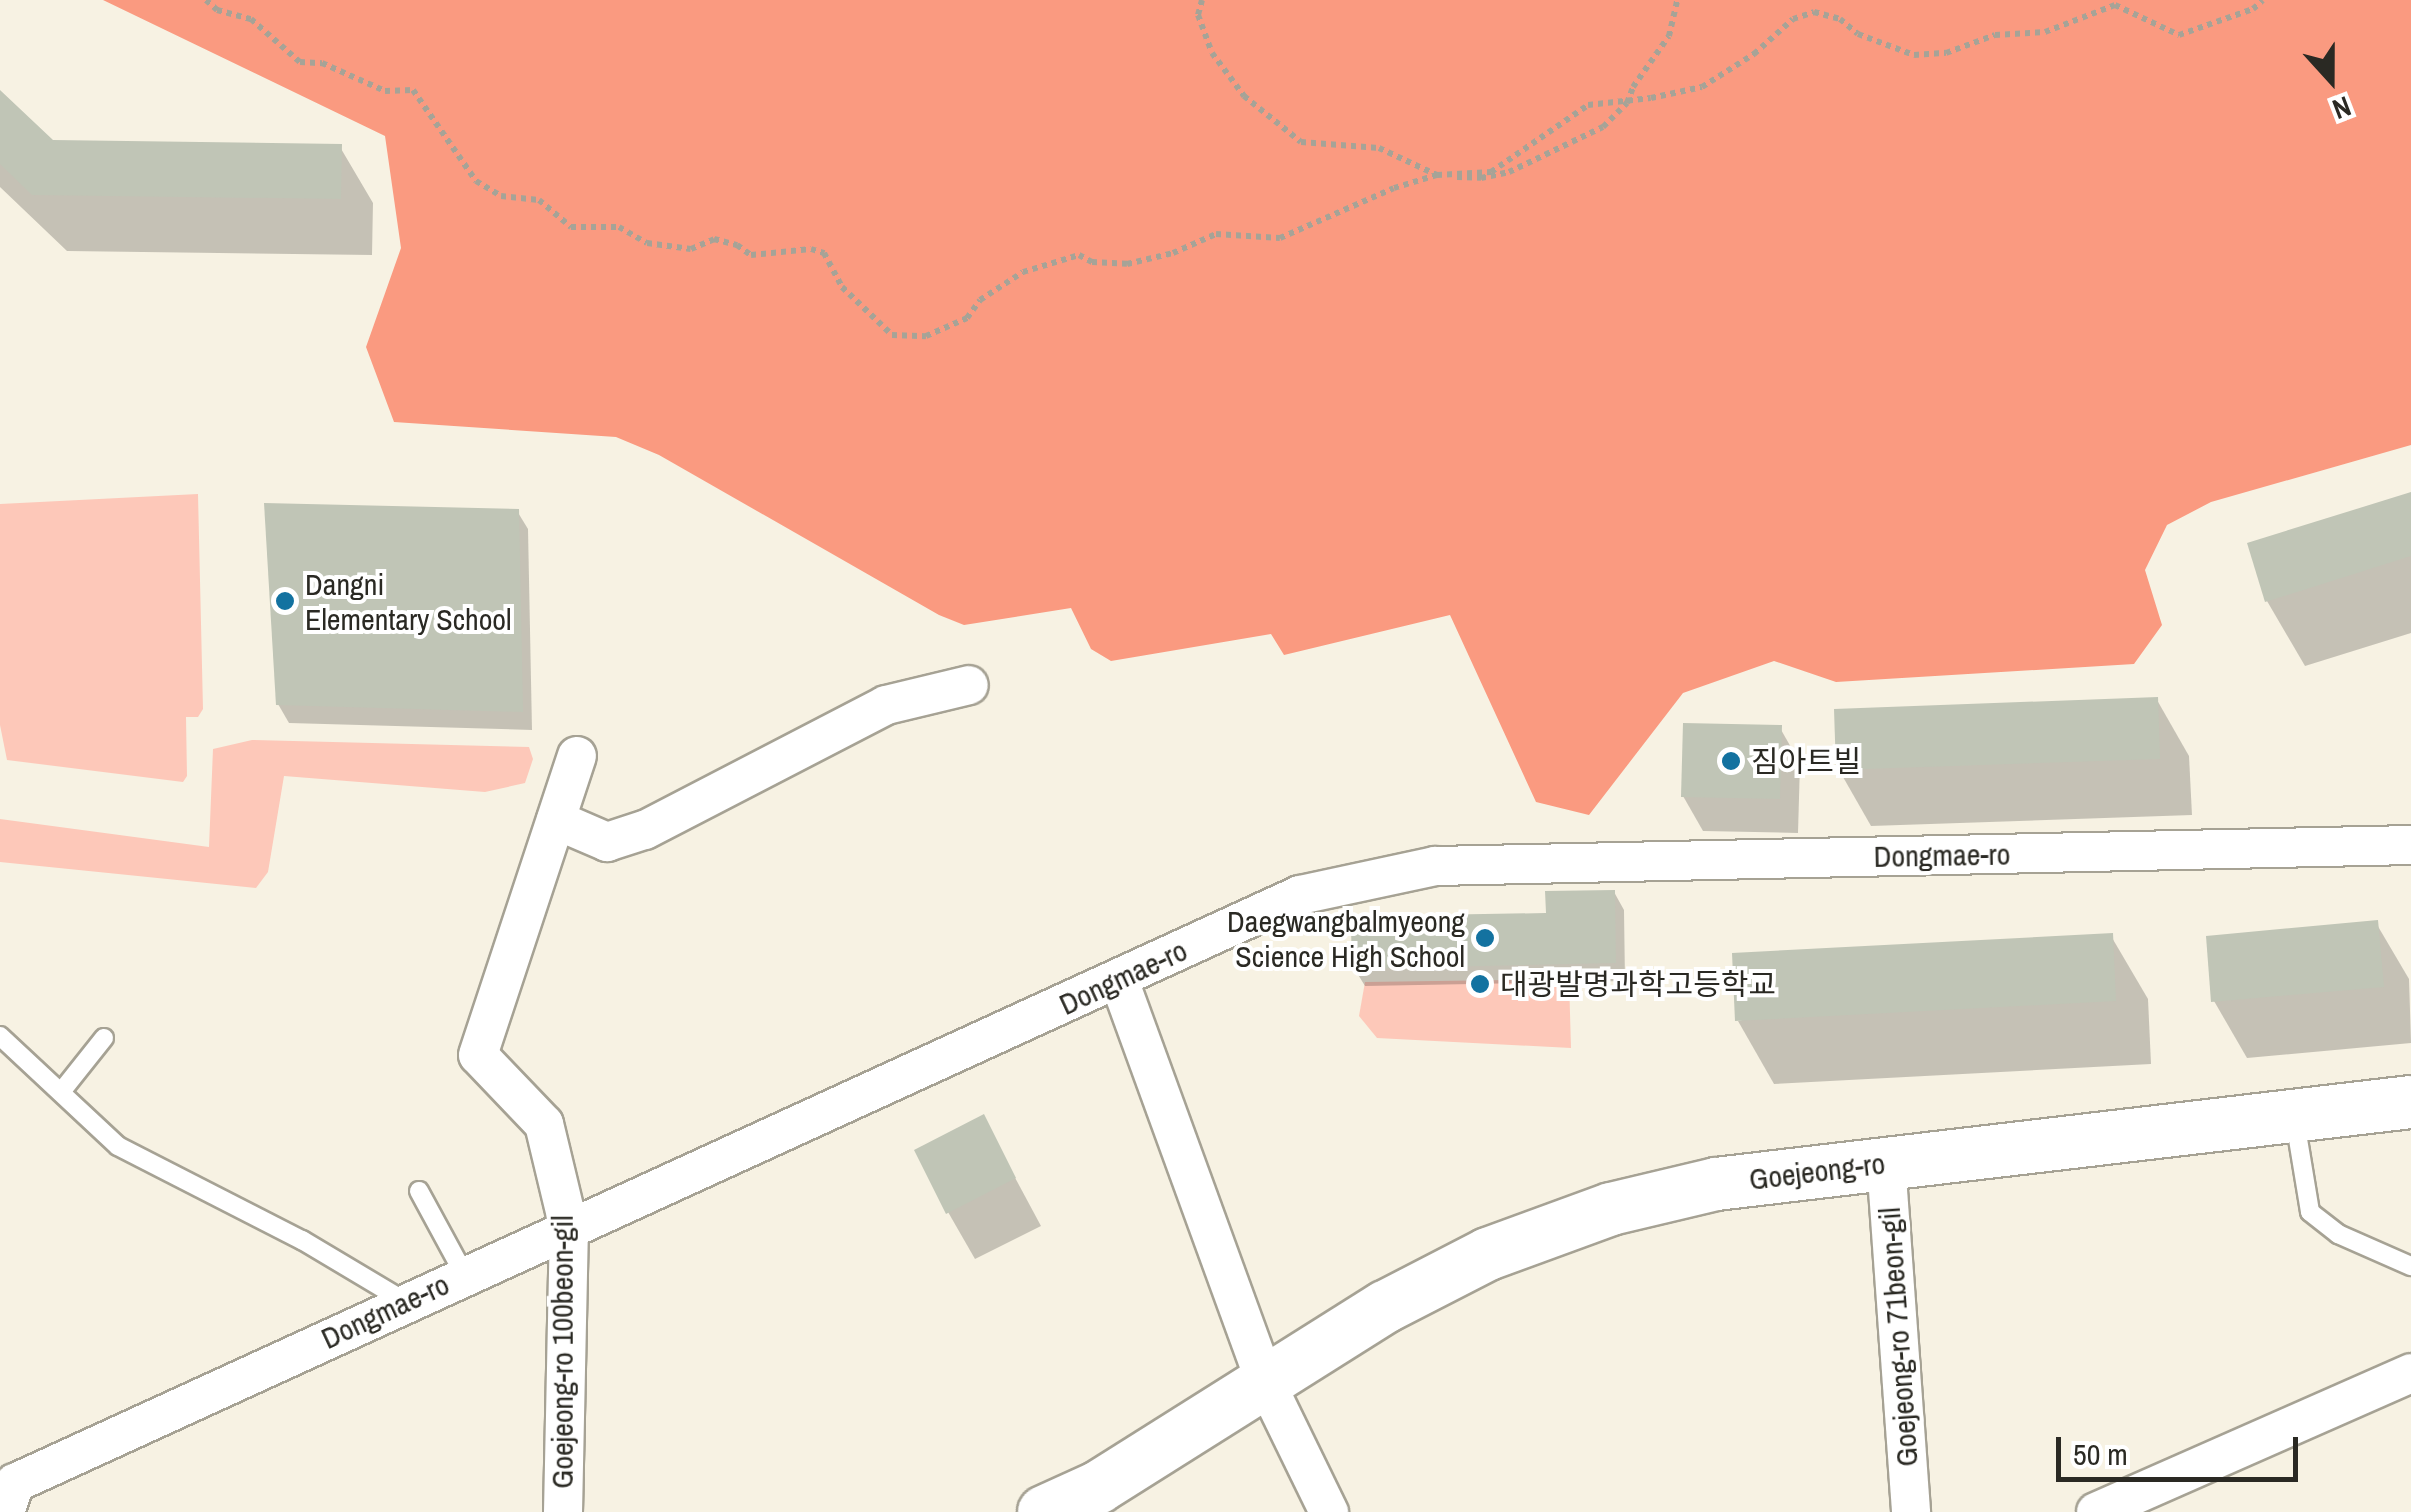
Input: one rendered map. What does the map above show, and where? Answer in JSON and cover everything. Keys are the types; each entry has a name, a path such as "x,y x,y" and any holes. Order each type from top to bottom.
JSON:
{"main road":[{"name":"Goejeong-ro","path":"1044,1512 1099,1486 1385,1307 1488,1254 1611,1209 1716,1184 2411,1102"}],"street":[{"path":"556,820 606,842 644,830 886,705 969,685"},
{"name":"Goejeong-ro 100beon-gil","path":"563,1512 568,1228 544,1124 478,1055 577,756"},
{"name":"Dongmae-ro","path":"5,1512 14,1483 1300,895 1435,866 2411,846"},
{"path":"1119,980 1266,1383 1329,1512"},
{"name":"Goejeong-ro 71beon-gil","path":"1886,1162 1911,1512"},
{"path":"2096,1512 2411,1373"}],"lane":[{"path":"0,1036 118,1146 302,1240 406,1302"},
{"path":"61,1092 104,1038"},
{"path":"2294,1116 2301,1181 2310,1212 2338,1234 2411,1266"},
{"path":"419,1192 464,1274"}],"path":[{"path":"206,0 217,10 251,19 300,62 322,63 386,91 413,90 476,181 501,196 539,200 571,227 619,228 647,243 691,249 714,238 738,245 751,256 811,249 824,253 842,288 892,334 926,336 967,318 980,300 1024,272 1079,255 1092,262 1127,264 1174,253 1216,234 1280,238 1394,188 1441,175 1491,172 1588,104 1702,86 1754,54 1793,20 1814,12 1840,19 1858,34 1914,54 1946,53 1995,34 2045,32 2116,5 2179,35 2253,9 2264,0"},
{"path":"1202,0 1198,15 1212,53 1244,96 1301,142 1379,148 1441,175 1481,178 1526,166 1603,127 1630,98 1632,88 1669,36 1678,0"}],"shaded area":[{"path":"103,0 2411,0 2411,445 2211,502 2167,525 2145,570 2162,625 2134,664 1836,682 1774,661 1683,693 1589,815 1536,802 1450,615 1284,655 1271,634 1111,661 1091,649 1071,608 964,625 939,615 659,455 616,437 394,422 366,347 401,248 385,136"},
{"path":"198,494 203,709 198,717 186,717 187,776 183,782 7,760 0,725 0,504"},
{"path":"252,740 529,747 533,759 525,783 485,792 284,776 268,872 256,888 0,862 0,819 209,847 213,749"},
{"path":"1569,979 1571,1048 1377,1038 1359,1016 1365,982"}],"building":[{"path":"0,90 53,140 342,144 341,199 32,195 0,164"},
{"path":"2411,492 2411,556 2265,602 2247,543"},
{"path":"264,503 519,509 523,712 276,705"},
{"path":"2158,697 2160,759 1836,770 1834,709"},
{"name":"짐아트빌","path":"1683,723 1782,725 1780,799 1681,797"},
{"path":"1615,890 1616,963 1352,969 1351,928 1372,916 1546,913 1545,891"},
{"path":"2378,920 2384,987 2211,1002 2206,936"},
{"path":"2113,933 2116,1001 1735,1021 1732,953"},
{"path":"984,1114 1016,1178 946,1214 914,1150"}],"place":[{"name":"Dangni Elementary School","path":"285,601"},
{"name":"짐아트빌","path":"1731,761"},
{"name":"Daegwangbalmyeong Science High School","path":"1485,938"},
{"name":"대광발명과학고등학교","path":"1480,984"}]}
